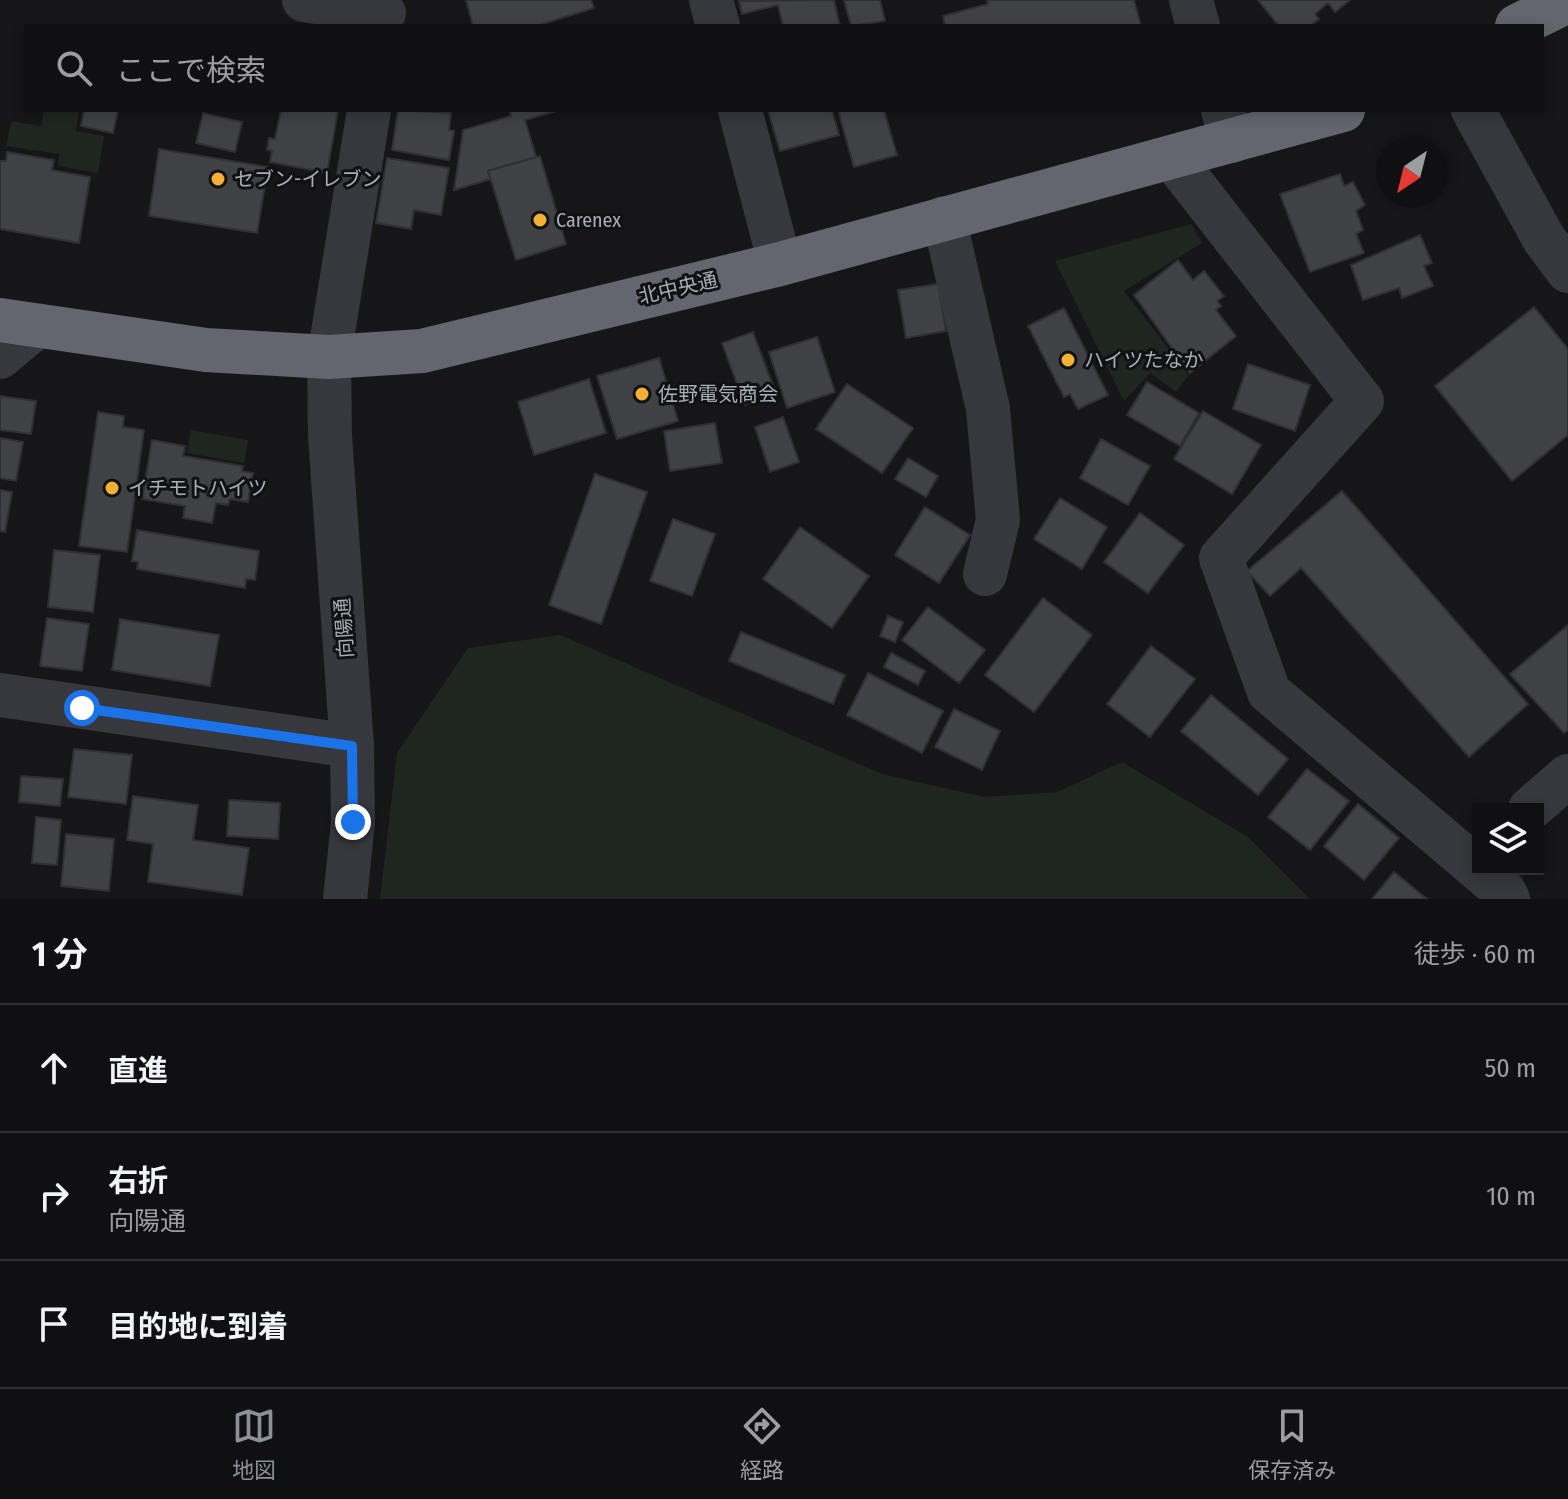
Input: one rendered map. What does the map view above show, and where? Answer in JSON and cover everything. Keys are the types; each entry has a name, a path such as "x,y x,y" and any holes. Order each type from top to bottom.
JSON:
{"highway":[{"path":"1521,24 1568,1"},
{"name":"北中央通","path":"18,323 206,350 329,357 422,351 780,264 1173,159 1228,125 1328,112"}],"street":[{"path":"304,0 384,13"},
{"path":"711,0 717,24"},
{"path":"1191,0 1197,24"},
{"name":"向陽通","path":"345,899 353,822 352,746 330,436 329,357 369,112"},
{"path":"741,112 780,264"},
{"path":"1474,112 1544,239 1568,271"},
{"path":"1173,159 1362,401 1221,558 1269,692 1472,856"},
{"path":"944,218 988,409 998,520 985,574"},
{"path":"0,357 18,323"},
{"path":"0,695 352,746"},
{"path":"1537,803 1568,776"},
{"path":"1488,875 1508,899"}],"shaded area":[{"path":"44,112 79,112 76,131 104,136 98,173 58,166 59,154 6,146 11,121 41,126"},
{"path":"1191,224 1202,243 1124,291 1189,375 1176,392 1150,373 1124,401 1055,261"},
{"path":"191,430 248,440 244,463 187,453"},
{"path":"560,635 882,774 985,797 1057,792 1122,762 1248,837 1310,899 380,899 397,753 468,648"}],"building":[{"path":"466,0 591,0 594,8 542,24 472,24"},
{"path":"834,0 840,24 783,24 778,5 742,14 739,1"},
{"path":"844,0 880,0 885,21 850,24"},
{"path":"987,0 1134,0 1140,24 945,24 943,16 988,4"},
{"path":"1258,0 1350,0 1335,12 1328,3 1315,14 1319,19 1313,24 1277,24"},
{"path":"84,112 118,112 113,133 81,126"},
{"path":"281,112 338,112 327,173 270,162 272,151 267,150 269,138 275,139"},
{"path":"398,112 451,113 449,130 454,131 449,160 392,150"},
{"path":"510,112 553,112 525,120 536,157 488,171 491,179 454,190 463,130 511,116"},
{"path":"769,112 833,112 839,135 780,151"},
{"path":"839,112 885,112 897,155 854,167"},
{"path":"203,113 242,122 235,152 196,143"},
{"path":"159,149 268,167 257,233 149,216"},
{"path":"7,152 54,160 52,170 90,177 79,243 0,229 0,161 6,161"},
{"path":"540,156 566,244 516,260 488,171"},
{"path":"387,158 449,168 441,215 414,210 411,229 376,223"},
{"path":"1340,174 1344,186 1353,182 1365,205 1356,211 1363,230 1356,234 1364,253 1310,272 1280,194"},
{"path":"1420,235 1432,263 1424,266 1433,286 1402,298 1399,288 1363,300 1351,265"},
{"path":"1178,260 1193,280 1204,271 1224,296 1217,301 1221,306 1216,310 1236,336 1190,373 1134,295"},
{"path":"938,284 946,331 906,338 898,290"},
{"path":"1534,307 1568,349 1568,435 1512,481 1435,386"},
{"name":"ハイツたなか","path":"1064,308 1108,395 1078,409 1070,394 1064,397 1028,326"},
{"path":"753,332 776,394 745,405 722,343"},
{"path":"817,337 835,392 787,408 769,352"},
{"path":"659,358 678,421 617,439 597,376"},
{"path":"1248,364 1310,385 1295,431 1233,409"},
{"path":"589,379 606,433 534,455 518,402"},
{"path":"1147,382 1199,413 1180,446 1127,415"},
{"path":"847,384 913,428 882,473 816,429"},
{"path":"0,396 36,401 31,434 0,430"},
{"path":"1203,411 1261,445 1232,494 1174,459"},
{"name":"イチモトハイツ","path":"98,412 124,416 123,427 144,430 127,552 79,546"},
{"path":"783,417 799,462 770,472 755,427"},
{"path":"715,423 722,463 670,471 664,431"},
{"path":"0,438 23,442 16,481 0,478"},
{"path":"1101,439 1150,466 1128,505 1080,478"},
{"path":"152,440 185,446 183,456 243,466 242,471 253,473 248,502 230,499 228,505 216,503 212,523 183,518 185,506 142,499"},
{"path":"908,458 938,476 926,497 895,479"},
{"path":"595,474 647,492 601,624 549,605"},
{"path":"0,490 12,492 5,532 0,531"},
{"path":"1342,491 1528,704 1469,757 1301,568 1270,596 1247,571"},
{"path":"1060,498 1107,527 1082,569 1034,539"},
{"path":"925,507 970,535 939,583 895,555"},
{"path":"1140,513 1184,545 1148,593 1104,562"},
{"path":"673,519 715,534 692,596 650,581"},
{"path":"800,527 869,576 832,628 763,579"},
{"path":"137,530 259,551 255,580 246,579 245,588 137,569 138,562 132,561"},
{"path":"54,550 100,555 93,612 48,607"},
{"path":"1043,598 1092,635 1034,712 985,675"},
{"path":"928,607 985,650 959,683 902,640"},
{"path":"888,616 903,622 895,642 880,636"},
{"path":"47,618 89,624 82,671 40,666"},
{"path":"120,619 219,635 210,686 112,670"},
{"path":"1568,625 1568,730 1564,733 1510,674"},
{"path":"741,632 845,675 833,704 729,661"},
{"path":"1151,646 1195,679 1150,737 1107,704"},
{"path":"891,653 925,671 918,685 884,667"},
{"path":"868,673 943,711 922,753 847,715"},
{"path":"1211,695 1288,759 1258,795 1181,731"},
{"path":"954,709 1000,731 982,770 935,747"},
{"path":"74,749 132,755 126,804 68,797"},
{"path":"1307,769 1349,801 1310,850 1268,817"},
{"path":"21,776 63,779 60,806 19,802"},
{"path":"133,796 198,805 193,840 249,848 242,895 148,882 153,844 127,840"},
{"path":"229,800 280,803 278,839 227,836"},
{"path":"1358,804 1399,838 1364,880 1324,846"},
{"path":"36,817 61,820 57,865 32,863"},
{"path":"66,834 114,839 109,891 61,886"},
{"path":"1394,872 1427,899 1372,899"}],"place":[{"name":"セブン-イレブン","path":"218,179"},
{"name":"Carenex","path":"540,220"},
{"name":"ハイツたなか","path":"1068,360"},
{"name":"佐野電気商会","path":"642,394"},
{"name":"イチモトハイツ","path":"112,488"}],"route":[{"path":"82,708 352,746 353,822"}]}
